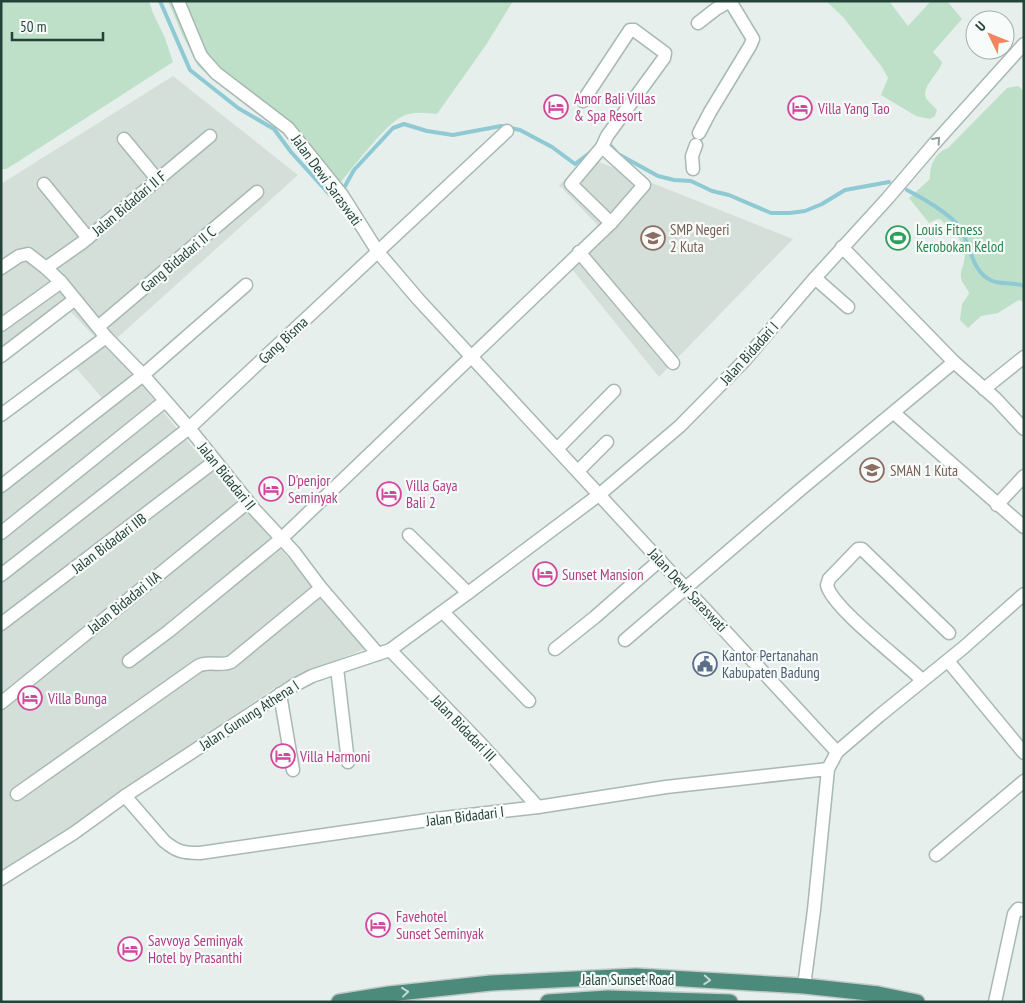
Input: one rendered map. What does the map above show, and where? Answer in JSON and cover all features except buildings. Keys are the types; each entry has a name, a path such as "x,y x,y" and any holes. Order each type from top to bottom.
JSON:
{"highway":[{"name":"Jalan Sunset Road","path":"339,1002 389,994 491,983 636,976 804,986 878,994 917,1002"},
{"name":"Jalan Sunset Road","path":"548,1002 608,998 730,1002"}],"street":[{"name":"Jalan Dewi Saraswati","path":"178,1 198,50 206,62 216,73 288,128 339,192 378,252 471,356 837,752"},
{"path":"693,169 692,156 710,112 753,39 730,1 698,23"},
{"path":"583,101 630,30 634,30 665,53 664,58 607,136 602,147 571,184 611,222"},
{"name":"Jalan Bidadari I","path":"600,494 680,426 743,362 814,278 887,200 905,177 1024,44"},
{"path":"378,252 507,131"},
{"name":"Jalan Bidadari II F","path":"46,268 88,238 210,136"},
{"path":"124,139 157,179"},
{"path":"129,661 169,631 281,538 392,434 611,222 644,185 602,147"},
{"path":"44,184 88,238"},
{"name":"Gang Bidadari II C","path":"1,415 102,332 257,192"},
{"path":"842,248 954,362 1024,429"},
{"name":"Gang Bisma","path":"1,575 189,428 378,252"},
{"path":"579,252 673,363"},
{"name":"Jalan Bidadari II","path":"1,268 18,256 28,254 61,282 102,332 143,375 189,428 248,502 281,538 321,588 384,652"},
{"path":"814,278 848,307"},
{"path":"1,325 61,282"},
{"path":"1,486 143,375 246,286"},
{"path":"1,356 74,300"},
{"path":"984,389 1024,357"},
{"path":"625,640 801,489 954,362"},
{"path":"557,449 614,391"},
{"path":"1,533 165,401"},
{"path":"894,413 1024,527"},
{"path":"578,471 607,442"},
{"name":"Jalan Bidadari IIB","path":"1,624 215,460"},
{"path":"997,505 1024,476"},
{"name":"Jalan Gunung Athena I","path":"1,879 74,833 125,796 303,680 384,652 443,612 600,494"},
{"name":"Jalan Bidadari IIA","path":"1,703 248,502"},
{"path":"409,535 468,593"},
{"path":"922,680 876,640 830,595 827,585 829,579 858,549 862,549 949,633"},
{"path":"555,649 660,560"},
{"path":"17,794 198,666 208,662 225,664 231,662 321,588"},
{"path":"804,986 814,910 828,769 831,761 837,752 922,680 948,661 1024,594"},
{"path":"443,612 528,701"},
{"name":"Jalan Bidadari III","path":"384,652 482,745 538,807"},
{"path":"948,661 1024,753"},
{"path":"337,668 348,762"},
{"path":"280,694 293,770"},
{"name":"Jalan Bidadari I","path":"125,796 164,842 182,852 200,852 538,807 666,787 828,769"},
{"path":"936,855 1024,781"},
{"path":"995,1002 1014,914 1018,909 1024,910"}],"shaded area":[{"path":"173,76 298,175 106,348 138,380 177,429 272,540 369,647 274,688 61,835 1,871 1,483 104,400 68,359 96,338 64,305 1,354 1,184"},
{"path":"589,158 793,239 659,377 572,269 606,234 559,185"}],"green space":[{"path":"1,1 149,1 173,62 16,163 6,169 1,169"},
{"path":"168,1 513,1 486,45 437,114 411,113 396,120 379,136 339,184 260,113 219,84 198,66"},
{"path":"826,1 889,1 908,26 931,1 947,1 962,19 933,52 942,62 928,84 925,93 927,100 937,110 935,116 930,119 916,116 881,95 888,78 882,67 843,17"},
{"path":"1018,86 1024,91 1024,302 1019,300 998,313 981,316 968,328 960,320 962,304 969,294 961,279 965,255 962,243 941,220 938,219 929,223 909,198 930,179 932,165 936,156 948,148 1007,88"}],"waterway":[{"path":"160,1 190,70 238,108 274,129 291,152 330,195 335,197 345,186 354,170 393,128 404,124 427,131 453,135 501,126 520,130 552,147 575,164 591,152"},
{"path":"611,146 618,154 658,176 674,180 691,181 771,213 805,211 822,204 845,190 889,182"},
{"path":"907,190 936,207 956,223 963,234 977,268 987,278 995,282 1024,286"}],"place":[{"name":"Amor Bali Villas & Spa Resort","path":"556,107"},
{"name":"Villa Yang Tao","path":"800,108"},
{"name":"SMP Negeri 2 Kuta","path":"653,238"},
{"name":"Louis Fitness Kerobokan Kelod","path":"898,238"},
{"name":"SMAN 1 Kuta","path":"872,470"},
{"name":"D'penjor Seminyak","path":"271,489"},
{"name":"Villa Gaya Bali 2","path":"389,494"},
{"name":"Sunset Mansion","path":"545,574"},
{"name":"Kantor Pertanahan Kabupaten Badung","path":"705,664"},
{"name":"Villa Bunga","path":"30,698"},
{"name":"Villa Harmoni","path":"283,756"},
{"name":"Favehotel Sunset Seminyak","path":"378,925"},
{"name":"Savvoya Seminyak Hotel by Prasanthi","path":"130,949"}]}
